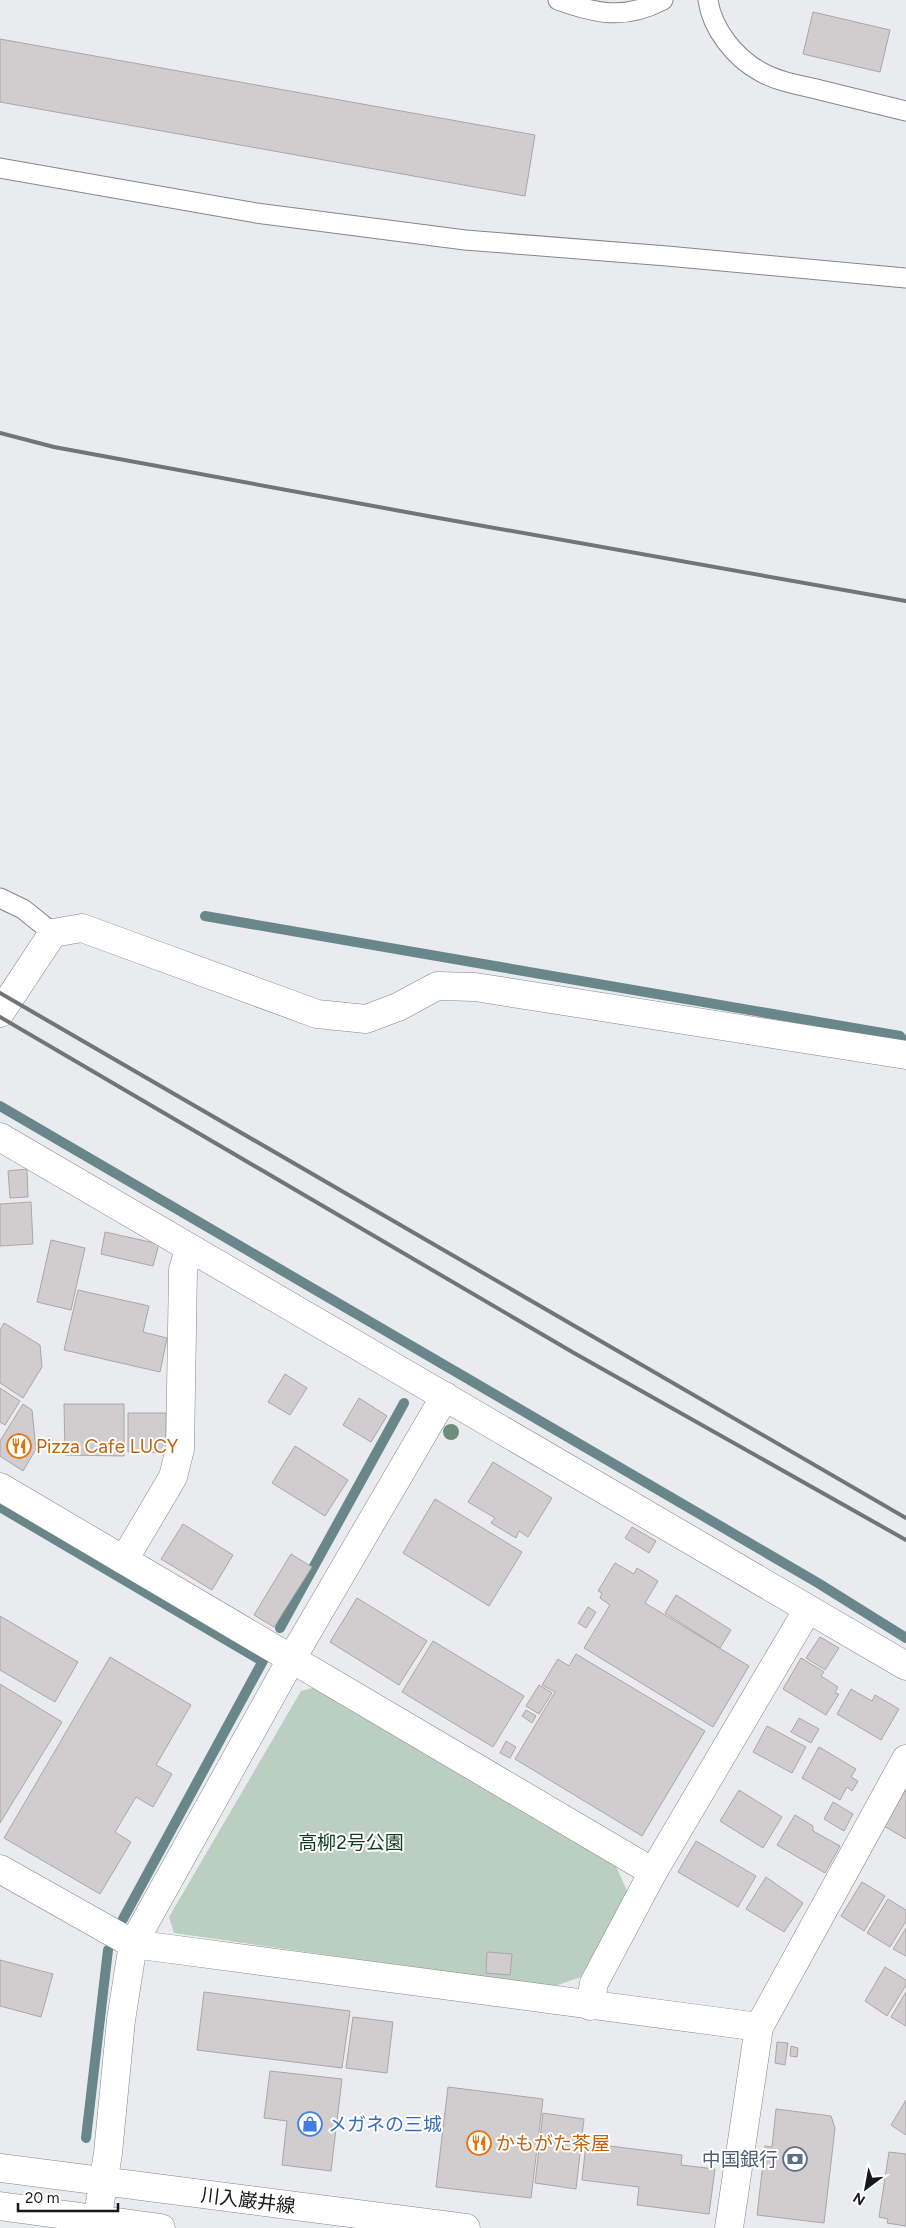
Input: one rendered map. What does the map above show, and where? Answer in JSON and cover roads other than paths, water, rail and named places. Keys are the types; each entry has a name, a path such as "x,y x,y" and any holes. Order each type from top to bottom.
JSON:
{"street":[{"path":"0,1013 53,933 82,928 317,1014 366,1019 398,1007 438,986 475,987 906,1055"},
{"path":"0,1137 906,1666"},
{"path":"124,1560 173,1477 180,1449 183,1270 189,1249"},
{"path":"96,2224 103,2183 133,1944 292,1658 445,1396"},
{"path":"0,1487 653,1872"},
{"path":"590,2006 594,1983 653,1872 808,1610"},
{"path":"729,2228 759,2027 906,1759"},
{"path":"0,1869 133,1944 759,2027"},
{"name":"川入巌井線","path":"0,2168 103,2183 466,2228"},
{"path":"0,2206 96,2224 161,2228"}],"lane":[{"path":"558,0 604,14 628,12 663,0"},
{"path":"708,0 709,9 720,33 736,54 760,72 783,81 906,110"},
{"path":"0,168 256,213 456,239 906,278"},
{"path":"0,898 23,910 53,933"}],"waterway":[{"path":"205,916 900,1036 906,1044"},
{"path":"0,1106 818,1583 906,1638"},
{"path":"280,1628 404,1403"},
{"path":"0,1507 262,1661"},
{"path":"123,1919 265,1657"},
{"path":"86,2138 108,1950"}],"railway":[{"path":"0,433 54,447 906,601"},
{"path":"0,993 906,1518"},
{"path":"0,1017 574,1353 906,1540"}],"place":[{"name":"Pizza Cafe LUCY","path":"19,1446"},
{"name":"メガネの三城","path":"310,2124"},
{"name":"かもがた茶屋","path":"479,2143"},
{"name":"中国銀行","path":"795,2159"}],"park label":[{"name":"高柳2号公園","path":"351,1842"}]}
